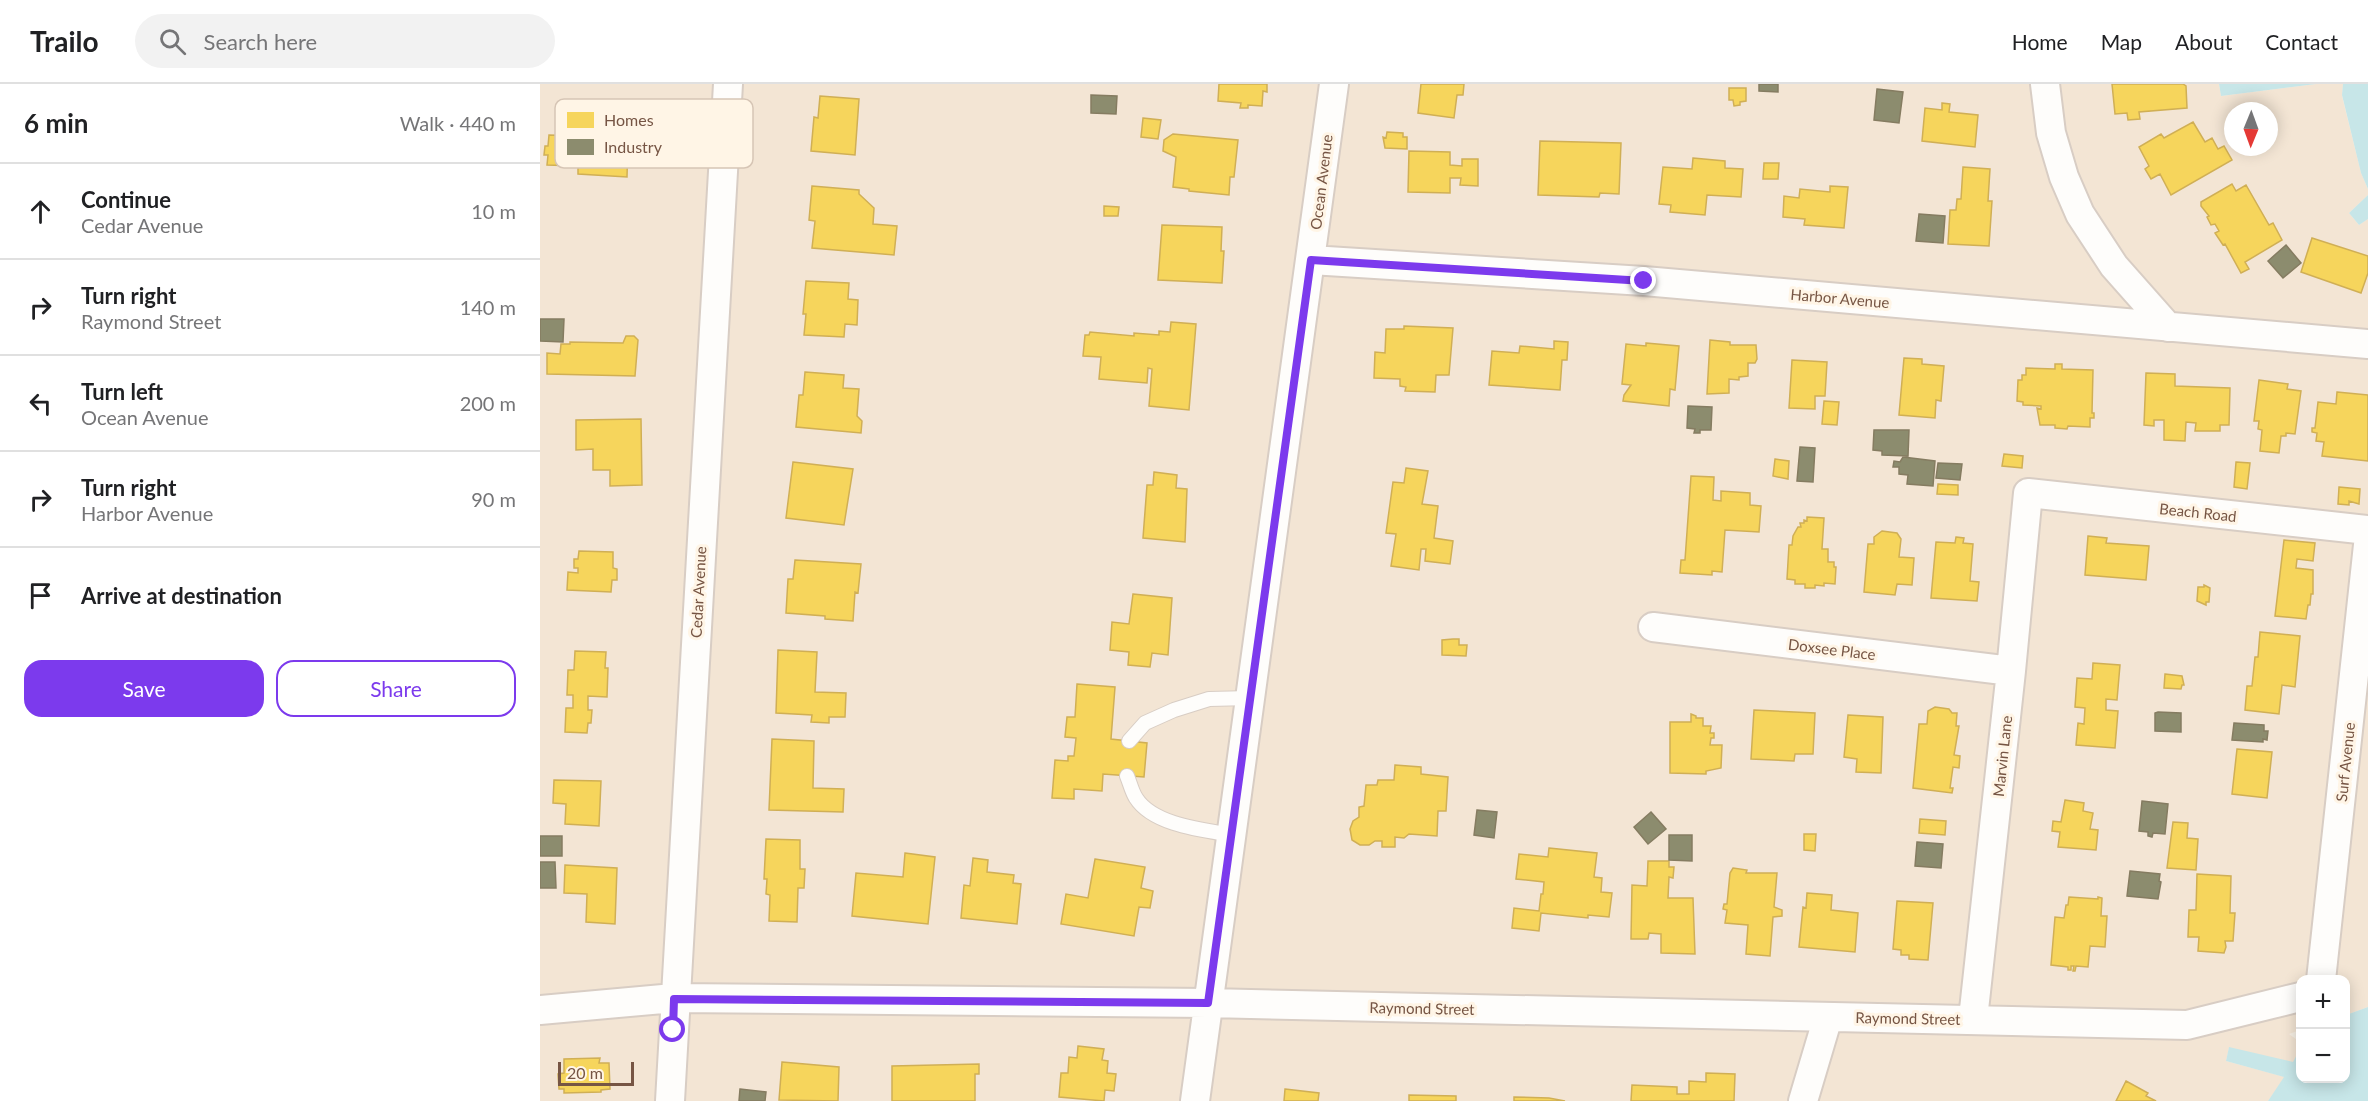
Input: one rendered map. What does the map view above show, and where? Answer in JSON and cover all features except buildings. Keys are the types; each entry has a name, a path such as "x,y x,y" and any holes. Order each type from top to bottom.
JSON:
{"street":[{"name":"Cedar Avenue","path":"727,99 728,84"},
{"name":"Ocean Avenue","path":"1195,1101 1334,84"},
{"path":"2045,84 2051,133 2064,177 2080,213 2114,266 2168,327"},
{"name":"Cedar Avenue","path":"670,1101 723,168"},
{"name":"Harbor Avenue","path":"1311,260 1644,281 2368,344"},
{"name":"Beach Road","path":"2028,493 2368,530"},
{"name":"Marvin Lane","path":"1973,1019 2028,493"},
{"name":"Surf Avenue","path":"2322,975 2368,545"},
{"name":"Doxsee Place","path":"1653,627 2011,670"},
{"name":"Raymond Street","path":"540,1010 674,999 1208,1003 2187,1025 2296,999"},
{"path":"1803,1101 1828,1017"}],"lane":[{"path":"1129,741 1144,723 1174,710 1209,699 1251,698"},
{"path":"1127,776 1136,799 1159,818 1181,825 1232,835"}],"shaded area":[{"path":"540,84 2219,84 2221,96 2316,84 2343,84 2342,96 2361,173 2368,189 2368,195 2349,213 2359,225 2368,219 2368,1007 2350,1014 2350,975 2296,975 2296,1031 2289,1034 2296,1039 2296,1057 2293,1063 2229,1048 2226,1061 2285,1077 2268,1101 540,1101"}],"water":[{"path":"2219,84 2316,84 2221,96"},
{"path":"2343,84 2368,84 2368,189 2361,173 2342,95"},
{"path":"2368,195 2368,219 2359,225 2349,213"},
{"path":"2368,1007 2368,1101 2268,1101 2284,1077 2226,1061 2229,1047 2293,1062 2296,1056 2296,1083 2350,1083 2350,1014"}],"route":[{"path":"673,1030 674,999 1208,1003 1311,260 1644,281"}]}
